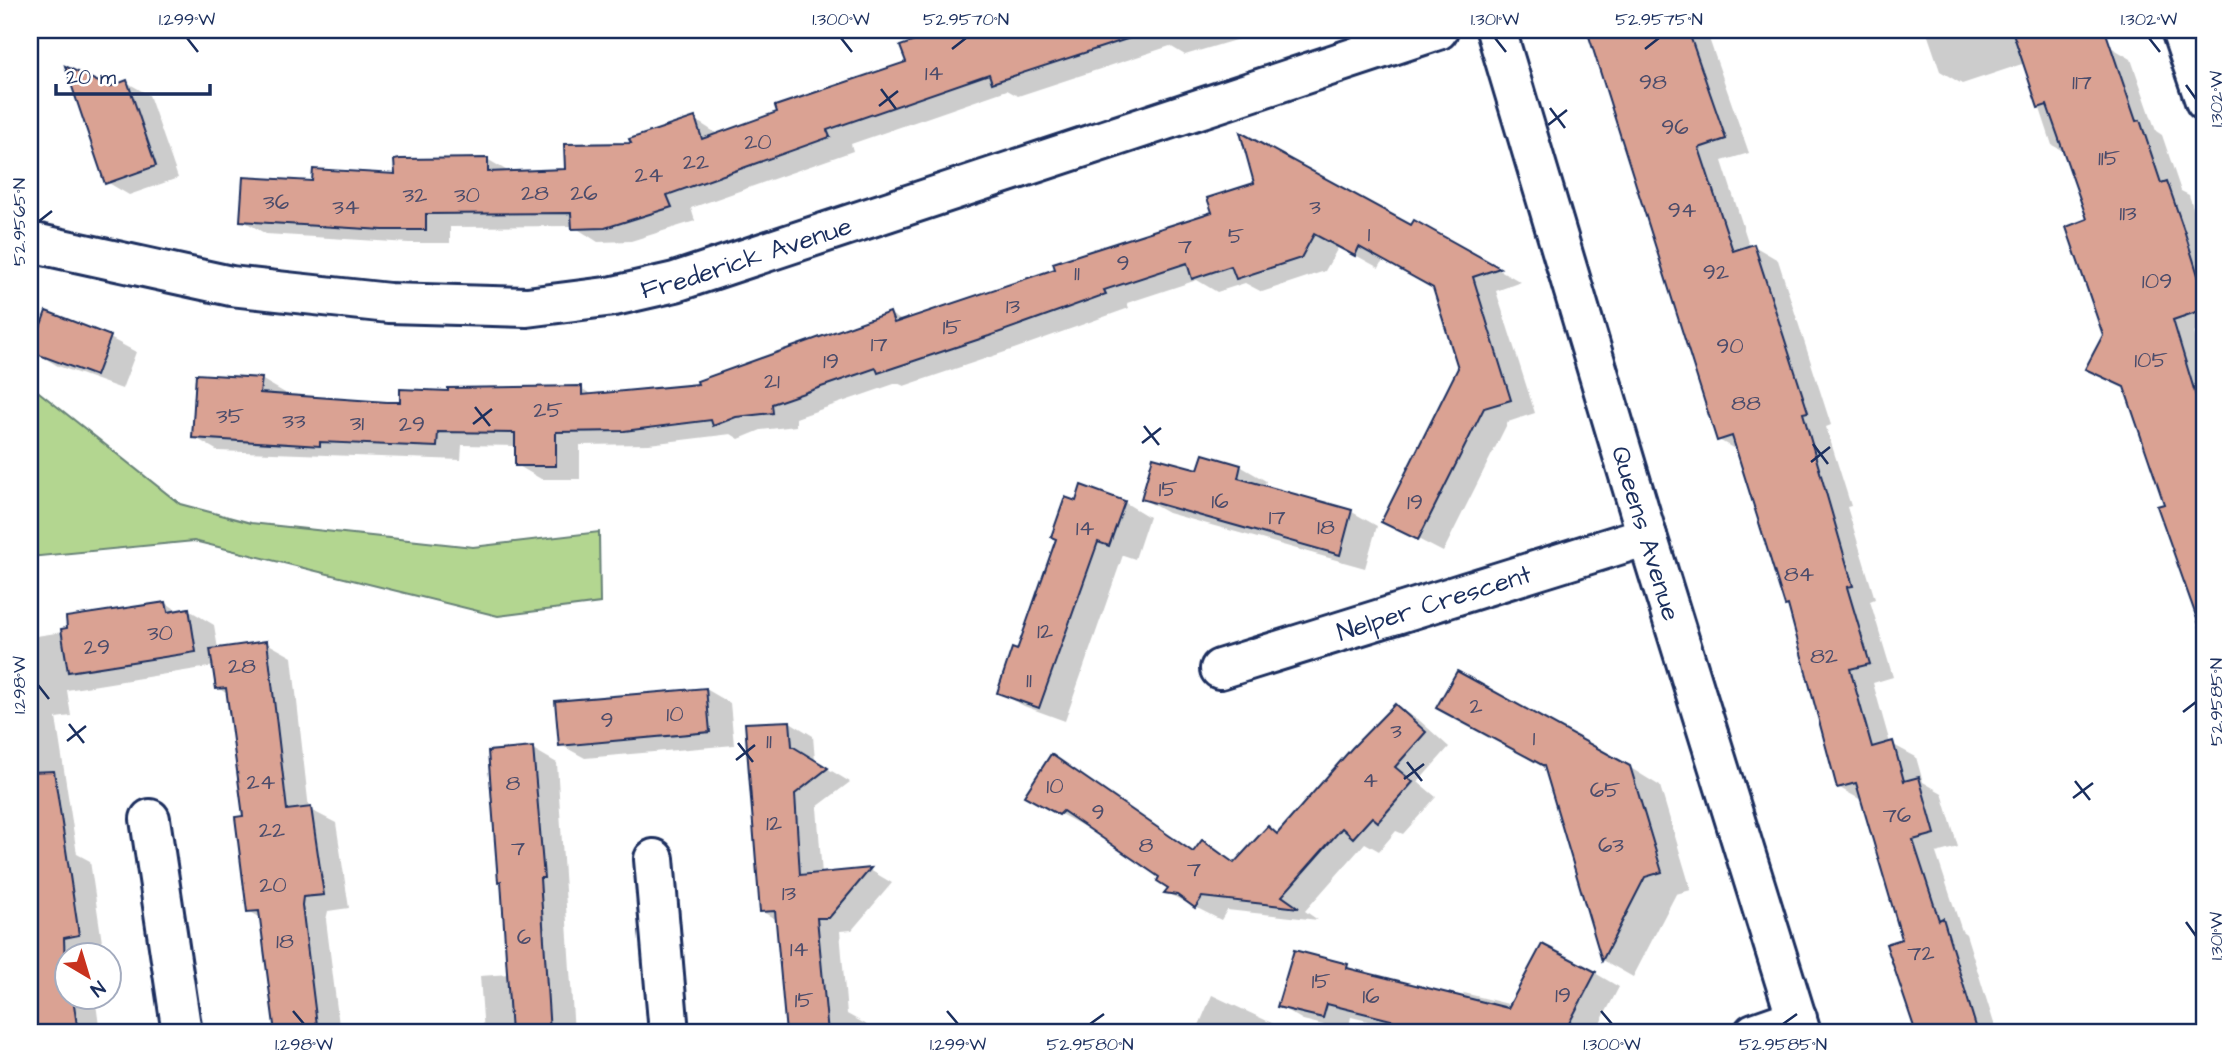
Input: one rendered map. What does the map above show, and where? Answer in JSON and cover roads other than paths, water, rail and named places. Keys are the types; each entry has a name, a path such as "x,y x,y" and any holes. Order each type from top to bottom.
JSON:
{"street":[{"name":"Frederick Avenue","path":"30,242 232,286 388,303 527,307 565,304 675,282 1438,30"},
{"name":"Queens Avenue","path":"1496,30 1647,536 1799,1026"},
{"path":"2181,30 2205,101"},
{"name":"Nelper Crescent","path":"1220,669 1647,536"},
{"path":"150,819 182,1033"},
{"path":"654,859 669,1033"},
{"path":"1754,1033 1799,1026"}]}
